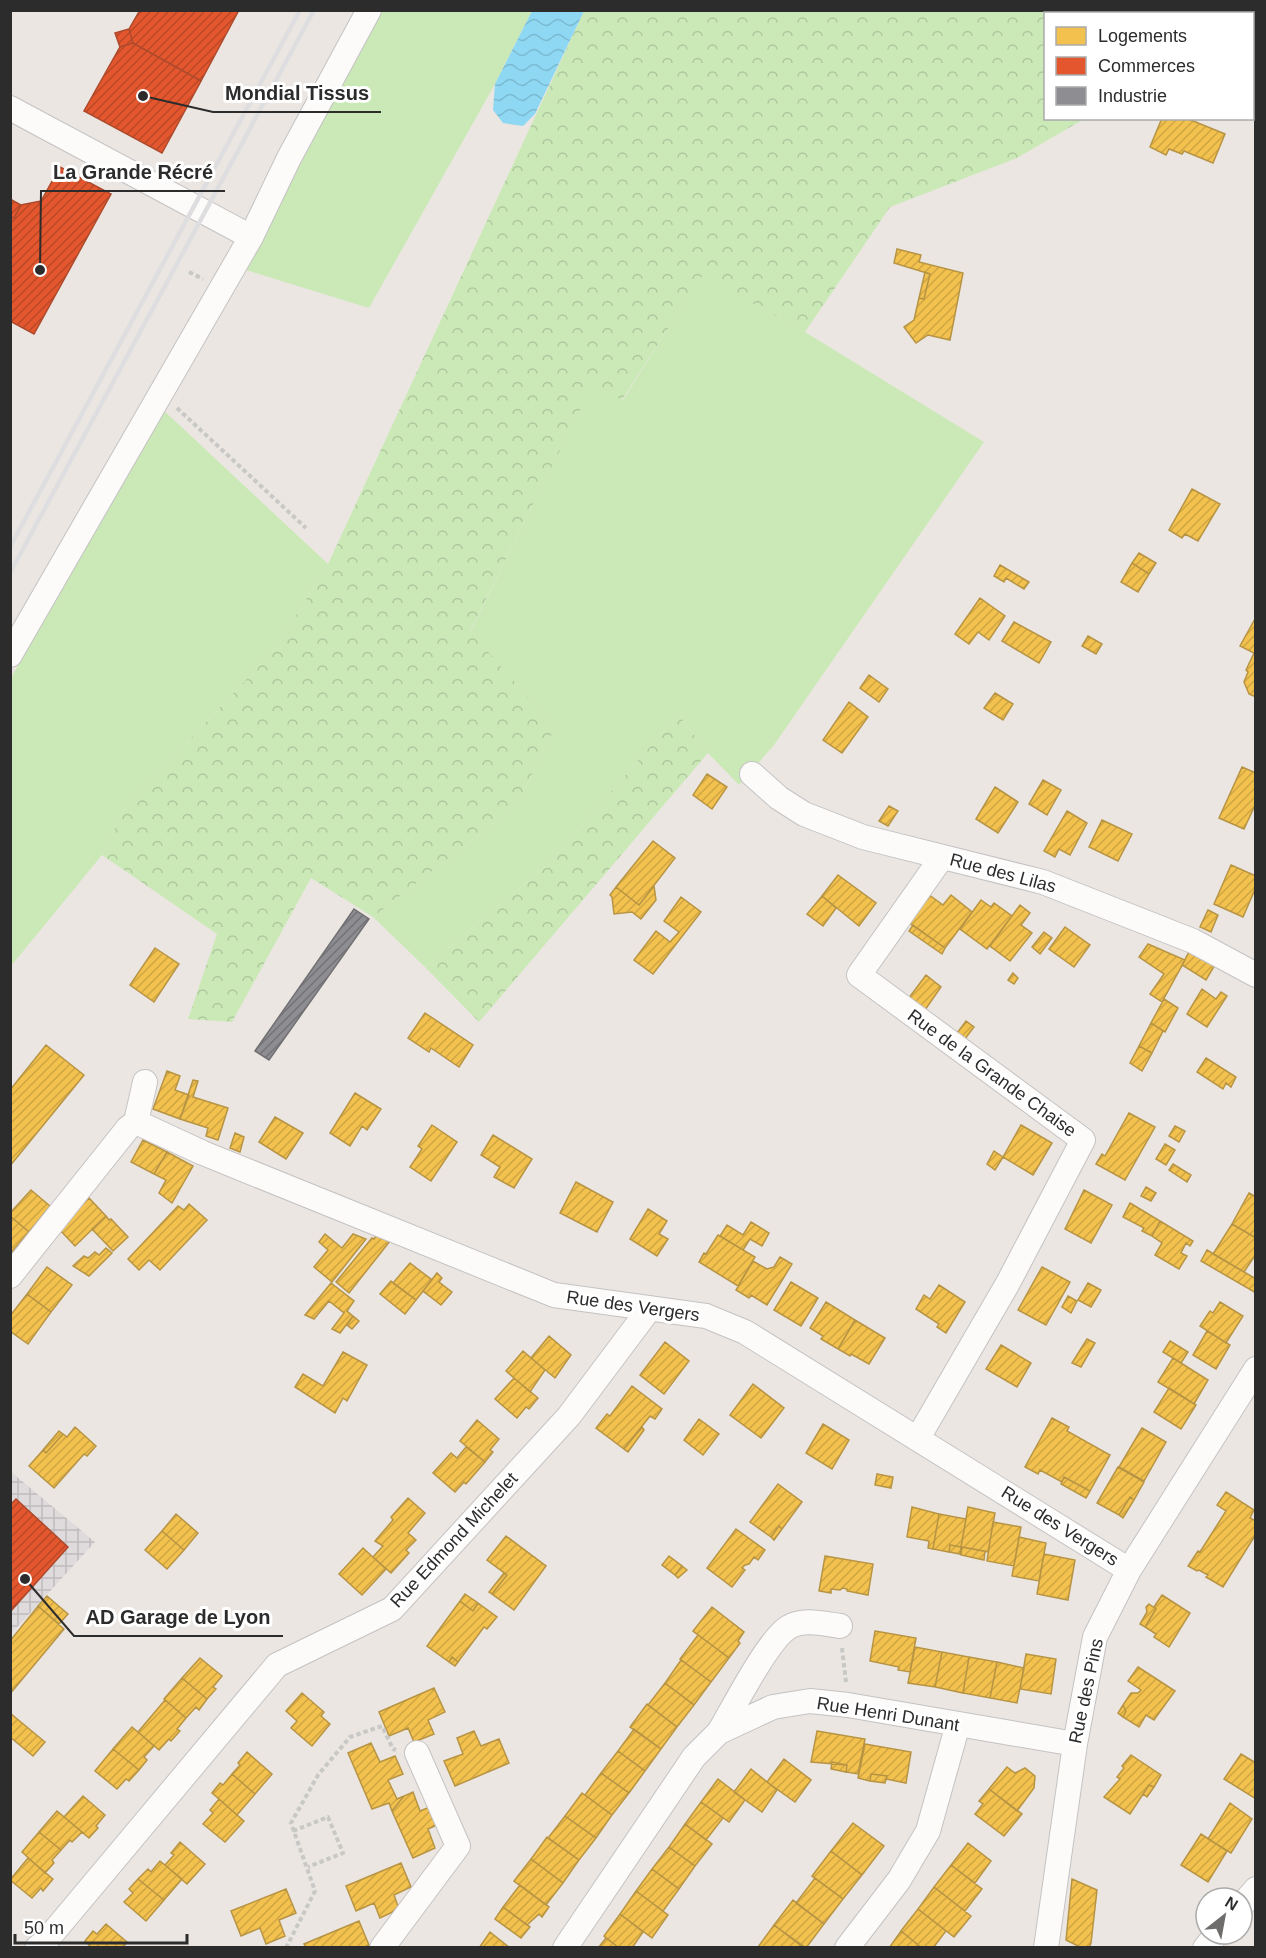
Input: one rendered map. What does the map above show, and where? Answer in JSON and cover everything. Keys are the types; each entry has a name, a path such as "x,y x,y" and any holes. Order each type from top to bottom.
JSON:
{"street":[{"path":"10,655 251,237 289,158 369,10"},
{"path":"10,108 251,237"},
{"name":"Rue des Lilas","path":"752,774 779,798 804,814 863,837 1043,882 1193,941 1256,975"},
{"name":"Rue de la Grande Chaise","path":"918,1438 1008,1283 1083,1140 859,975 942,857"},
{"path":"10,1276 128,1128 136,1122 145,1082"},
{"name":"Rue des Vergers","path":"136,1122 203,1153 554,1295 706,1316 745,1332 1129,1570"},
{"name":"Rue Edmond Michelet","path":"37,1947 46,1941 277,1665 393,1609 569,1416 650,1308"},
{"name":"Rue des Pins","path":"1046,1947 1075,1744 1095,1637 1129,1570 1256,1369"},
{"path":"719,1732 772,1643 789,1626 802,1623 840,1626"},
{"name":"Rue Henri Dunant","path":"565,1947 694,1757 719,1732 773,1707 810,1701 848,1705 1075,1744"},
{"path":"847,1947 899,1880 928,1831 958,1724"},
{"path":"382,1947 458,1846 417,1753"}],"path":[{"path":"161,394 306,528"},
{"path":"840,1626 848,1705"},
{"path":"286,1947 315,1891 291,1823 318,1775 350,1737 382,1726 393,1749 417,1753"},
{"path":"293,1831 328,1817 343,1853 308,1868"}],"shaded area":[{"path":"10,1471 95,1542 11,1634 10,1634"}],"green space":[{"path":"379,11 532,11 495,84 369,308 246,270"},
{"path":"584,11 1117,11 1044,12 1044,120 1082,120 1017,158 890,207 805,332 702,276 622,400 592,386 470,631 555,728 516,806 373,917 311,878 232,1022 188,1019 217,934 102,855 123,810 276,648 328,564"},
{"path":"702,275 805,332 984,442 774,745 739,785 708,753 678,714 549,864 425,967 373,917 516,806 555,728 470,632 592,385 623,400"},
{"path":"159,406 328,564 276,648 123,810 102,855 11,966 11,678"},
{"path":"678,714 708,753 479,1022 425,967 549,864"}],"water":[{"path":"532,11 584,11 535,114 523,126 503,123 493,110 495,84"}],"building: Logements":[{"path":"1235,10 1256,10 1256,100 1254,100 1254,12 1235,12"},
{"path":"1161,120 1191,120 1225,134 1213,163 1184,151 1182,154 1169,149 1166,155 1150,147"},
{"path":"897,249 921,255 919,262 963,273 950,340 928,335 916,343 904,327 914,320 919,298 924,299 930,274 894,263"},
{"path":"925,272 930,274 924,299 919,298"},
{"path":"1192,489 1220,504 1198,541 1185,534 1182,538 1169,530"},
{"path":"1139,553 1156,563 1149,574 1132,563"},
{"path":"1132,563 1149,574 1138,592 1121,582"},
{"path":"1000,565 1029,582 1024,589 1006,578 1004,582 994,576"},
{"path":"980,598 1005,616 989,640 978,632 969,644 955,634"},
{"path":"1256,617 1256,697 1249,694 1244,682 1248,672 1246,670 1254,653 1240,646"},
{"path":"1014,622 1051,642 1039,663 1002,641"},
{"path":"1088,636 1102,644 1096,654 1082,646"},
{"path":"869,675 888,689 879,702 860,688"},
{"path":"995,693 1013,704 1003,720 984,708"},
{"path":"849,702 868,717 842,753 823,740"},
{"path":"1242,767 1256,773 1256,803 1244,829 1219,818"},
{"path":"707,774 727,787 712,809 693,795"},
{"path":"1043,780 1061,790 1047,815 1029,804"},
{"path":"995,787 1018,802 998,833 976,819"},
{"path":"889,806 898,811 888,826 879,821"},
{"path":"1067,811 1087,823 1070,855 1059,849 1055,857 1044,851"},
{"path":"1102,820 1132,834 1118,861 1089,847"},
{"path":"653,841 675,858 639,905 616,887"},
{"path":"1231,865 1256,876 1256,887 1243,917 1214,904"},
{"path":"838,875 876,903 859,926 822,896"},
{"path":"654,886 656,900 641,919 632,912 614,914 610,895 616,887 639,905"},
{"path":"928,894 943,905 951,895 972,912 945,948 908,922"},
{"path":"822,896 836,908 823,926 807,914"},
{"path":"681,897 701,912 653,974 634,960 656,931 670,942 679,932 664,921"},
{"path":"981,900 991,907 994,903 1012,916 987,949 960,929"},
{"path":"1020,905 1030,913 1021,925 1032,933 1010,961 990,946"},
{"path":"1208,910 1218,915 1211,932 1200,927"},
{"path":"913,925 945,948 942,954 909,931"},
{"path":"1065,927 1090,945 1074,967 1049,949"},
{"path":"1044,932 1052,938 1040,954 1032,947"},
{"path":"1148,944 1185,960 1162,1002 1150,994 1164,974 1139,957"},
{"path":"155,948 179,964 154,1002 130,985"},
{"path":"1190,950 1216,963 1206,980 1182,965"},
{"path":"1013,973 1018,978 1014,984 1008,980"},
{"path":"926,975 941,987 925,1010 908,999"},
{"path":"1202,989 1216,999 1221,992 1227,996 1207,1027 1187,1014"},
{"path":"1164,999 1178,1008 1165,1032 1151,1023"},
{"path":"425,1013 473,1045 459,1067 431,1048 429,1052 408,1038"},
{"path":"966,1021 974,1027 962,1043 954,1037"},
{"path":"1151,1023 1163,1031 1152,1053 1139,1046"},
{"path":"46,1045 84,1075 10,1166 10,1090"},
{"path":"1139,1046 1152,1053 1142,1071 1130,1063"},
{"path":"1206,1058 1236,1077 1231,1087 1226,1083 1223,1089 1197,1072"},
{"path":"167,1071 180,1076 175,1090 189,1095 180,1119 153,1109"},
{"path":"193,1080 198,1081 193,1097 228,1108 218,1140 206,1136 208,1128 180,1119"},
{"path":"355,1093 381,1109 367,1130 362,1126 350,1146 330,1133"},
{"path":"1129,1113 1155,1127 1125,1180 1096,1164 1102,1154 1105,1156"},
{"path":"275,1117 303,1133 286,1159 259,1142"},
{"path":"432,1125 457,1142 431,1181 410,1167 422,1149 418,1146"},
{"path":"1021,1125 1052,1143 1033,1175 1003,1157"},
{"path":"1175,1126 1185,1131 1179,1142 1169,1136"},
{"path":"235,1133 244,1137 240,1152 230,1148"},
{"path":"493,1135 532,1159 514,1188 494,1177 500,1167 481,1155"},
{"path":"143,1140 167,1152 154,1174 131,1162"},
{"path":"1165,1144 1175,1150 1166,1165 1156,1159"},
{"path":"994,1151 1003,1157 995,1170 987,1164"},
{"path":"167,1152 193,1166 172,1203 159,1193 166,1180 154,1174"},
{"path":"1173,1164 1191,1175 1187,1182 1169,1170"},
{"path":"576,1182 613,1202 597,1232 560,1213"},
{"path":"1146,1187 1156,1193 1151,1201 1141,1196"},
{"path":"31,1190 50,1206 29,1232 10,1216 10,1213"},
{"path":"1084,1190 1112,1205 1091,1243 1065,1229"},
{"path":"1249,1193 1256,1197 1256,1238 1232,1224"},
{"path":"89,1198 106,1216 75,1246 58,1228"},
{"path":"1130,1203 1160,1221 1152,1236 1142,1231 1144,1228 1123,1217"},
{"path":"189,1204 207,1220 160,1270 149,1260 139,1270 128,1259 178,1206 184,1210"},
{"path":"648,1209 667,1221 659,1234 668,1239 657,1256 630,1239"},
{"path":"10,1216 29,1232 10,1254"},
{"path":"106,1216 128,1237 113,1251 92,1229"},
{"path":"1160,1221 1193,1241 1190,1246 1186,1243 1181,1253 1187,1256 1179,1269 1155,1255 1162,1243 1152,1236"},
{"path":"751,1222 769,1233 762,1246 750,1239 743,1250 720,1236 727,1225 743,1235"},
{"path":"1232,1224 1256,1238 1256,1254 1244,1272 1213,1254"},
{"path":"325,1234 342,1248 353,1234 366,1239 332,1282 314,1267 328,1250 319,1242"},
{"path":"718,1235 755,1257 738,1286 699,1262"},
{"path":"376,1236 390,1241 349,1293 336,1282"},
{"path":"106,1248 112,1253 89,1276 73,1266 84,1256 88,1258 95,1252 99,1255"},
{"path":"1207,1250 1256,1279 1256,1293 1201,1261"},
{"path":"780,1257 792,1264 767,1305 751,1295 749,1298 736,1290 753,1261 767,1269 774,1267"},
{"path":"410,1263 432,1280 416,1300 393,1283"},
{"path":"47,1267 72,1285 51,1312 27,1294"},
{"path":"1042,1267 1070,1282 1046,1325 1018,1310"},
{"path":"437,1273 442,1278 439,1282 452,1292 441,1305 423,1291"},
{"path":"391,1281 416,1300 405,1314 380,1294"},
{"path":"791,1282 818,1298 801,1326 774,1310"},
{"path":"331,1283 354,1301 347,1311 353,1316 340,1333 332,1329 344,1313 329,1301 314,1319 305,1315"},
{"path":"1088,1283 1101,1290 1091,1307 1078,1300"},
{"path":"939,1285 965,1302 946,1333 937,1327 939,1324 916,1309 924,1295 930,1299"},
{"path":"27,1294 51,1312 28,1344 10,1331 10,1316"},
{"path":"1068,1296 1077,1301 1071,1313 1062,1307"},
{"path":"826,1302 855,1320 838,1349 821,1339 823,1336 810,1328"},
{"path":"1220,1302 1243,1316 1226,1343 1200,1326 1210,1311 1213,1313"},
{"path":"353,1316 359,1321 352,1329 347,1325"},
{"path":"855,1320 885,1338 869,1364 838,1349"},
{"path":"1207,1331 1230,1345 1216,1369 1193,1355"},
{"path":"549,1336 571,1355 555,1378 531,1358"},
{"path":"1087,1339 1095,1343 1081,1367 1072,1363"},
{"path":"1170,1341 1188,1352 1181,1363 1163,1352"},
{"path":"665,1342 689,1361 664,1394 640,1375"},
{"path":"1001,1345 1031,1363 1017,1387 986,1369"},
{"path":"523,1351 545,1370 530,1392 506,1371"},
{"path":"343,1352 367,1365 347,1401 343,1398 335,1413 295,1387 303,1374 323,1386"},
{"path":"1173,1358 1208,1380 1194,1404 1158,1382"},
{"path":"514,1378 538,1398 517,1418 495,1399"},
{"path":"753,1384 784,1408 761,1438 730,1415"},
{"path":"632,1386 662,1409 655,1419 650,1416 624,1449 596,1428 607,1414 610,1416"},
{"path":"1169,1388 1196,1405 1181,1429 1154,1412"},
{"path":"1052,1418 1069,1427 1067,1431 1110,1455 1090,1491 1064,1477 1062,1482 1040,1470 1038,1474 1025,1467"},
{"path":"699,1419 719,1434 703,1455 684,1440"},
{"path":"477,1420 499,1439 490,1450 493,1452 485,1462 460,1441"},
{"path":"823,1424 849,1440 832,1469 806,1453"},
{"path":"75,1427 96,1446 87,1456 84,1454 54,1488 29,1466 43,1450 46,1453 63,1434 67,1437"},
{"path":"642,1427 644,1430 628,1452 624,1449"},
{"path":"1142,1428 1166,1442 1144,1481 1119,1467"},
{"path":"59,1431 63,1434 46,1453 43,1450"},
{"path":"466,1447 485,1462 466,1484 464,1482 455,1492 433,1473 451,1453 457,1458"},
{"path":"1118,1467 1144,1482 1134,1500 1130,1497 1119,1515 1097,1503"},
{"path":"877,1474 893,1477 891,1488 875,1485"},
{"path":"1064,1477 1090,1491 1086,1498 1061,1484"},
{"path":"778,1484 802,1502 782,1529 779,1526 771,1537 750,1522"},
{"path":"1226,1492 1254,1510 1250,1518 1256,1521 1256,1534 1223,1587 1206,1577 1208,1575 1188,1566 1198,1551 1200,1552 1226,1511 1217,1505"},
{"path":"1130,1497 1134,1500 1123,1518 1119,1515"},
{"path":"408,1498 425,1513 408,1533 416,1540 406,1550 409,1553 391,1573 373,1557 383,1546 375,1541 393,1520 391,1517"},
{"path":"912,1507 939,1514 933,1549 928,1548 929,1541 907,1537"},
{"path":"968,1507 995,1513 988,1552 961,1547"},
{"path":"176,1514 198,1533 184,1550 162,1531"},
{"path":"939,1514 966,1519 961,1547 950,1545 949,1552 933,1549"},
{"path":"993,1522 1021,1527 1014,1566 987,1561"},
{"path":"779,1526 782,1529 774,1540 771,1537"},
{"path":"736,1529 765,1550 758,1560 754,1557 742,1568 745,1570 732,1587 707,1568"},
{"path":"162,1531 184,1550 167,1569 145,1550"},
{"path":"506,1536 546,1566 514,1610 492,1594 507,1575 487,1560"},
{"path":"1019,1537 1046,1543 1039,1581 1012,1576"},
{"path":"950,1545 961,1547 960,1554 949,1552"},
{"path":"962,1547 985,1551 984,1560 961,1555"},
{"path":"363,1548 386,1569 362,1595 339,1574"},
{"path":"1044,1554 1075,1560 1068,1600 1037,1594"},
{"path":"669,1556 682,1566 675,1575 662,1565"},
{"path":"825,1556 873,1564 868,1595 847,1591 843,1588 831,1589 831,1593 819,1591"},
{"path":"682,1566 687,1570 678,1578 675,1575"},
{"path":"504,1573 507,1575 492,1594 489,1592"},
{"path":"465,1594 478,1603 473,1611 460,1601"},
{"path":"1162,1595 1190,1613 1169,1647 1154,1637 1156,1634 1145,1627"},
{"path":"47,1596 68,1614 59,1624 38,1606"},
{"path":"460,1601 473,1611 478,1603 497,1617 487,1629 484,1627 458,1662 452,1657 449,1662 427,1646"},
{"path":"1149,1604 1156,1609 1145,1627 1140,1624"},
{"path":"38,1606 64,1629 10,1694 10,1641"},
{"path":"712,1607 744,1632 738,1641 740,1643 729,1658 693,1631"},
{"path":"875,1631 916,1638 910,1672 898,1670 899,1667 870,1661"},
{"path":"698,1635 729,1658 711,1682 680,1659"},
{"path":"915,1647 942,1652 935,1687 908,1683"},
{"path":"942,1652 969,1657 963,1693 935,1687"},
{"path":"1026,1654 1056,1659 1051,1694 1020,1689"},
{"path":"452,1657 458,1662 455,1666 449,1662"},
{"path":"969,1657 997,1662 990,1698 963,1693"},
{"path":"200,1658 222,1676 213,1687 216,1689 207,1699 182,1678"},
{"path":"681,1660 711,1682 694,1705 665,1683"},
{"path":"997,1662 1024,1668 1017,1703 990,1698"},
{"path":"1138,1667 1175,1691 1154,1720 1146,1715 1139,1727 1123,1717 1126,1711 1123,1705 1131,1693 1138,1693 1141,1690 1128,1681"},
{"path":"182,1678 207,1699 199,1710 196,1707 186,1718 164,1699"},
{"path":"665,1683 694,1705 677,1727 648,1705"},
{"path":"434,1688 445,1712 428,1720 434,1734 414,1742 408,1728 389,1736 379,1712"},
{"path":"302,1693 324,1712 321,1716 330,1724 312,1746 291,1728 297,1721 286,1711"},
{"path":"165,1700 186,1718 177,1729 180,1731 159,1750 138,1732"},
{"path":"647,1704 677,1727 661,1749 630,1727"},
{"path":"1123,1705 1126,1711 1123,1717 1118,1713"},
{"path":"10,1713 45,1742 33,1756 10,1737"},
{"path":"132,1727 154,1746 144,1757 147,1760 139,1770 113,1749"},
{"path":"634,1729 661,1749 645,1771 618,1751"},
{"path":"474,1731 481,1746 499,1739 509,1763 455,1786 444,1761 463,1754 457,1738"},
{"path":"817,1731 865,1739 858,1774 846,1772 847,1765 811,1762"},
{"path":"371,1743 380,1762 395,1756 403,1774 388,1780 397,1799 404,1796 392,1811 389,1803 372,1809 348,1753"},
{"path":"865,1744 911,1752 906,1783 886,1779 887,1776 871,1774 870,1781 858,1778"},
{"path":"113,1749 139,1770 117,1789 95,1771"},
{"path":"618,1751 645,1771 629,1793 601,1773"},
{"path":"247,1752 272,1774 255,1794 232,1774"},
{"path":"1241,1754 1256,1763 1256,1799 1224,1779"},
{"path":"1131,1755 1161,1775 1154,1787 1149,1785 1130,1814 1104,1797 1120,1779 1117,1777 1124,1768 1122,1766"},
{"path":"784,1759 811,1780 795,1802 767,1782"},
{"path":"832,1762 847,1765 846,1772 831,1769"},
{"path":"1007,1767 1015,1773 1025,1768 1035,1776 1034,1788 1017,1811 989,1789"},
{"path":"751,1769 777,1790 762,1812 734,1792"},
{"path":"601,1773 629,1793 612,1815 585,1795"},
{"path":"232,1774 255,1794 237,1815 212,1793"},
{"path":"871,1774 887,1776 885,1783 870,1781"},
{"path":"718,1779 745,1800 729,1822 701,1802"},
{"path":"1149,1785 1154,1787 1147,1797 1143,1794"},
{"path":"989,1789 1022,1814 1004,1836 975,1814 983,1804 979,1801"},
{"path":"413,1792 420,1811 435,1805 441,1823 428,1829 435,1848 413,1858 392,1811 404,1796"},
{"path":"582,1793 612,1815 596,1838 565,1816"},
{"path":"83,1796 105,1815 89,1838 64,1817"},
{"path":"219,1799 244,1821 225,1842 203,1824 213,1813 210,1810"},
{"path":"701,1802 723,1818 706,1840 685,1824"},
{"path":"1230,1803 1252,1819 1231,1853 1208,1839"},
{"path":"57,1811 82,1832 61,1850 39,1832"},
{"path":"565,1816 596,1838 579,1860 548,1838"},
{"path":"853,1823 884,1846 862,1875 831,1851"},
{"path":"685,1824 712,1844 695,1866 669,1847"},
{"path":"39,1832 61,1850 45,1873 22,1852"},
{"path":"1201,1834 1227,1851 1208,1882 1181,1865"},
{"path":"547,1837 579,1860 563,1883 531,1859"},
{"path":"180,1842 205,1864 187,1884 165,1865 174,1855 171,1853"},
{"path":"968,1843 991,1861 975,1883 951,1865"},
{"path":"669,1847 695,1866 679,1889 652,1869"},
{"path":"831,1851 862,1875 843,1899 812,1876"},
{"path":"28,1858 53,1879 43,1891 41,1888 32,1898 10,1880"},
{"path":"531,1859 563,1883 546,1905 514,1881"},
{"path":"160,1861 182,1879 164,1900 138,1879 148,1869 151,1872"},
{"path":"401,1863 411,1887 394,1895 399,1909 380,1918 374,1903 356,1911 346,1886"},
{"path":"951,1865 982,1889 965,1911 934,1887"},
{"path":"652,1869 679,1889 663,1911 636,1891"},
{"path":"815,1878 843,1899 824,1924 796,1903"},
{"path":"138,1879 164,1900 146,1921 124,1902 133,1893 129,1889"},
{"path":"1072,1879 1097,1890 1089,1948 1082,1948 1066,1940"},
{"path":"520,1885 549,1907 542,1917 539,1914 527,1925 503,1907"},
{"path":"934,1887 971,1916 954,1937 918,1909"},
{"path":"286,1889 296,1913 279,1920 285,1936 266,1944 260,1928 241,1936 231,1911"},
{"path":"636,1891 668,1915 652,1938 620,1914"},
{"path":"793,1900 824,1924 806,1948 774,1925"},
{"path":"503,1907 530,1927 521,1938 495,1919"},
{"path":"918,1909 946,1931 933,1948 922,1948 901,1931"},
{"path":"620,1914 643,1932 632,1948 619,1948 604,1936"},
{"path":"359,1921 369,1945 362,1948 306,1948 304,1944"},
{"path":"106,1924 127,1942 122,1948 92,1948 85,1941 93,1931 97,1934"},
{"path":"774,1925 804,1948 758,1947"},
{"path":"901,1931 922,1948 889,1948"},
{"path":"490,1932 510,1948 479,1948"},
{"path":"606,1938 619,1948 598,1948"}],"building: Commerces":[{"path":"140,10 239,10 201,81 133,43 129,29"},
{"path":"129,29 133,43 120,47 115,33"},
{"path":"133,43 201,81 162,153 84,111 120,47"},
{"path":"60,167 111,194 34,334 10,321 10,216 14,218 21,205 41,201"},
{"path":"10,199 21,205 14,218 10,216"},
{"path":"16,1499 68,1547 10,1612 10,1505"}],"building: Industrie":[{"path":"354,909 369,919 269,1060 255,1051"}],"railway":[{"path":"10,547 300,10"},
{"path":"10,573 314,10"}],"place":[{"name":"Mondial Tissus","path":"143,96"},
{"name":"La Grande Récré","path":"40,270"},
{"name":"AD Garage de Lyon","path":"25,1579"}]}
